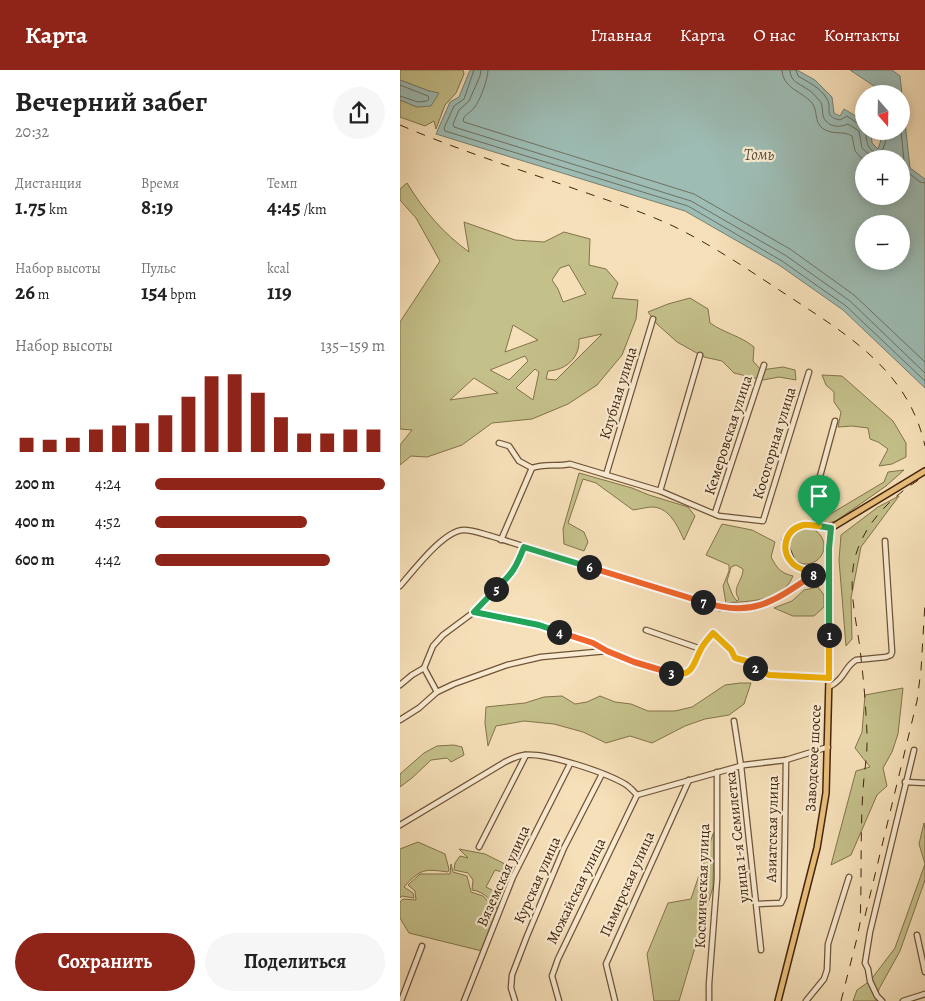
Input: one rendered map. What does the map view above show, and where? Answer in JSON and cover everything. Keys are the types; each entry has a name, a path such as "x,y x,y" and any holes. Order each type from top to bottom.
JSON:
{"main road":[{"path":"829,572 815,574 793,564 788,556 785,541 789,533 797,527 805,525 831,528 925,471"},
{"name":"Заводское шоссе","path":"778,1001 817,848 826,793 829,687 829,548 831,528"}],"street":[{"name":"Клубная улица","path":"606,475 653,318"},
{"path":"660,491 700,355"},
{"name":"Кемеровская улица","path":"716,513 764,365"},
{"name":"Косогорная улица","path":"716,513 720,516 763,521 808,372"},
{"path":"819,526 814,514 816,491 835,421"},
{"path":"499,443 511,447 519,461 532,468"},
{"path":"501,540 532,468 542,464 558,466 570,464 660,491 716,513"},
{"path":"400,586 444,538 453,532 468,530 726,608 756,607 776,600 815,574"},
{"path":"829,687 838,682 852,662 856,660 886,658 891,655 884,541"},
{"path":"400,685 424,668 433,646 443,635 474,612 510,576 517,566 524,547"},
{"path":"474,612 539,625 593,643 634,662 675,674 682,674 693,667 701,648 713,633 731,650 735,658 746,661 759,671 769,675 829,678"},
{"path":"646,630 701,648"},
{"path":"400,720 419,708 437,692 472,676 540,657 607,651"},
{"path":"424,668 437,692"},
{"name":"улица 1-я Семилетка","path":"734,721 742,766 761,950"},
{"path":"400,825 506,762 526,755 544,756 602,774 626,785 637,795 717,772 742,766 786,760 828,747"},
{"path":"882,1001 877,996 870,981 865,963 870,932 914,750"},
{"path":"479,847 526,755"},
{"name":"Азиатская улица","path":"757,904 781,902 784,897 786,760"},
{"name":"Вяземская улица","path":"464,1001 514,876 570,764"},
{"name":"Космическая улица","path":"709,1001 717,879 717,772"},
{"name":"Курская улица","path":"515,1001 511,988 512,975 564,848 602,774"},
{"name":"Памирская улица","path":"615,1001 606,964 689,780"},
{"path":"905,782 925,783"},
{"name":"Можайская улица","path":"559,1001 552,976 558,959 637,795"},
{"path":"806,1001 824,979 827,970 828,944 849,877"},
{"path":"917,935 925,972"},
{"path":"402,1001 422,946"},
{"path":"903,1001 925,994"}],"shaded area":[{"path":"400,70 463,70 464,74 456,93 445,105 436,129 434,121 425,126 400,117 400,100 417,107 438,93 400,80"},
{"path":"407,183 435,221 469,252 464,222 515,240 544,242 564,232 590,239 589,265 606,269 618,283 612,298 638,300 636,319 622,355 597,385 568,404 532,419 492,423 462,445 427,457 411,456 400,465 400,445 412,430 400,429 400,322 440,261 416,218 400,200 400,189","holes":["569,265 586,294 563,302 552,280 560,268","513,325 538,340 505,352","602,334 556,380 546,379 548,371 561,368 571,362 579,346 579,339","525,356 528,361 509,380 490,370","535,369 539,372 533,400 516,388","474,378 498,393 450,400"]},
{"path":"690,298 708,309 710,323 754,347 753,361 761,370 783,367 795,370 796,380 779,377 763,380 734,373 722,361 704,357 677,342 657,324 648,312"},
{"path":"822,375 842,376 893,421 906,443 906,457 892,464 879,466 888,449 870,439 868,428 838,427 841,412 834,402 834,392 826,385"},
{"path":"904,470 886,486 836,521 816,526 802,523 822,519 884,482 888,472"},
{"path":"579,473 688,507 695,516 684,540 669,514 653,507 633,510 596,483 583,479 568,523 584,532 588,542 584,551 564,544 563,529"},
{"path":"899,496 861,547 851,598 852,639 846,646 839,560 841,535 878,507"},
{"path":"722,524 752,530 775,542 771,557 779,569 793,576 782,591 773,595 755,600 726,603 723,586 729,571 729,565 706,555","holes":["736,565 743,569 736,591 739,599 737,601 727,581 731,567"]},
{"path":"806,528 818,534 824,546 818,558 806,564 794,558 788,546 794,534"},
{"path":"818,587 824,595 824,607 814,616 793,616 774,608 792,601 804,590"},
{"path":"751,683 744,704 729,715 705,719 685,726 652,743 630,736 606,743 583,732 554,724 524,721 496,726 488,746 485,723 486,707 525,703 544,697 562,696 575,704 587,702 600,696 615,702 631,704 648,711 675,711 692,707 725,685"},
{"path":"903,688 898,734 892,752 883,768 887,786 877,795 851,855 831,865 856,771 870,767 855,748 862,732 865,695"},
{"path":"454,745 462,747 464,755 451,762 447,758 431,760 400,787 400,774 424,753 437,746"},
{"path":"924,823 925,829 925,864 919,844"},
{"path":"714,831 713,887 679,1001 654,1001 647,954 668,903 691,899"},
{"path":"418,842 445,854 449,869 448,872 428,870 419,873 404,887 413,893 414,898 402,896 400,898 400,849"},
{"path":"459,849 485,854 511,867 513,872 509,874 495,870 486,887 494,891 510,886 499,911 484,895 472,890 473,880 468,873 454,870 455,863 460,856 468,858"},
{"path":"451,864 453,872 467,876 471,892 483,896 498,913 486,952 409,933 400,918 400,902 403,899 416,900 415,891 408,885 420,874 450,874"},
{"path":"925,864 925,880 900,951 879,989 876,1001 853,1001 857,990 870,981 895,948"}],"water":[{"name":"Томь","path":"470,70 797,70 815,80 832,97 834,113 840,116 844,109 855,116 855,140 872,140 872,143 878,149 881,140 907,140 908,150 855,150 855,205 910,205 910,168 925,179 925,388 843,310 779,265 685,211 436,134 450,102 459,97"},
{"name":"Томь","path":"850,70 892,70 900,76 901,85 872,85"},
{"path":"400,80 439,93 431,106 417,107 400,100"}],"railway":[{"path":"400,125 466,151 650,216 689,234 720,252 818,315 876,361 892,378 906,398 917,421 925,446"},
{"path":"841,1001 860,923 862,807 867,741 860,645 852,593 853,567 861,541 875,519 893,499 925,476"},
{"path":"865,916 917,701 925,603"}],"route":[{"path":"805,525 819,526 831,528 829,548 829,678 769,675 759,671 746,661 735,658 731,650 713,633 701,648 693,667 688,672 675,674 634,662 593,643 539,625 474,612 510,576 517,566 524,547 719,608 756,607 776,600 815,574 793,564 788,556 785,541 789,533 797,527 805,525"}]}
